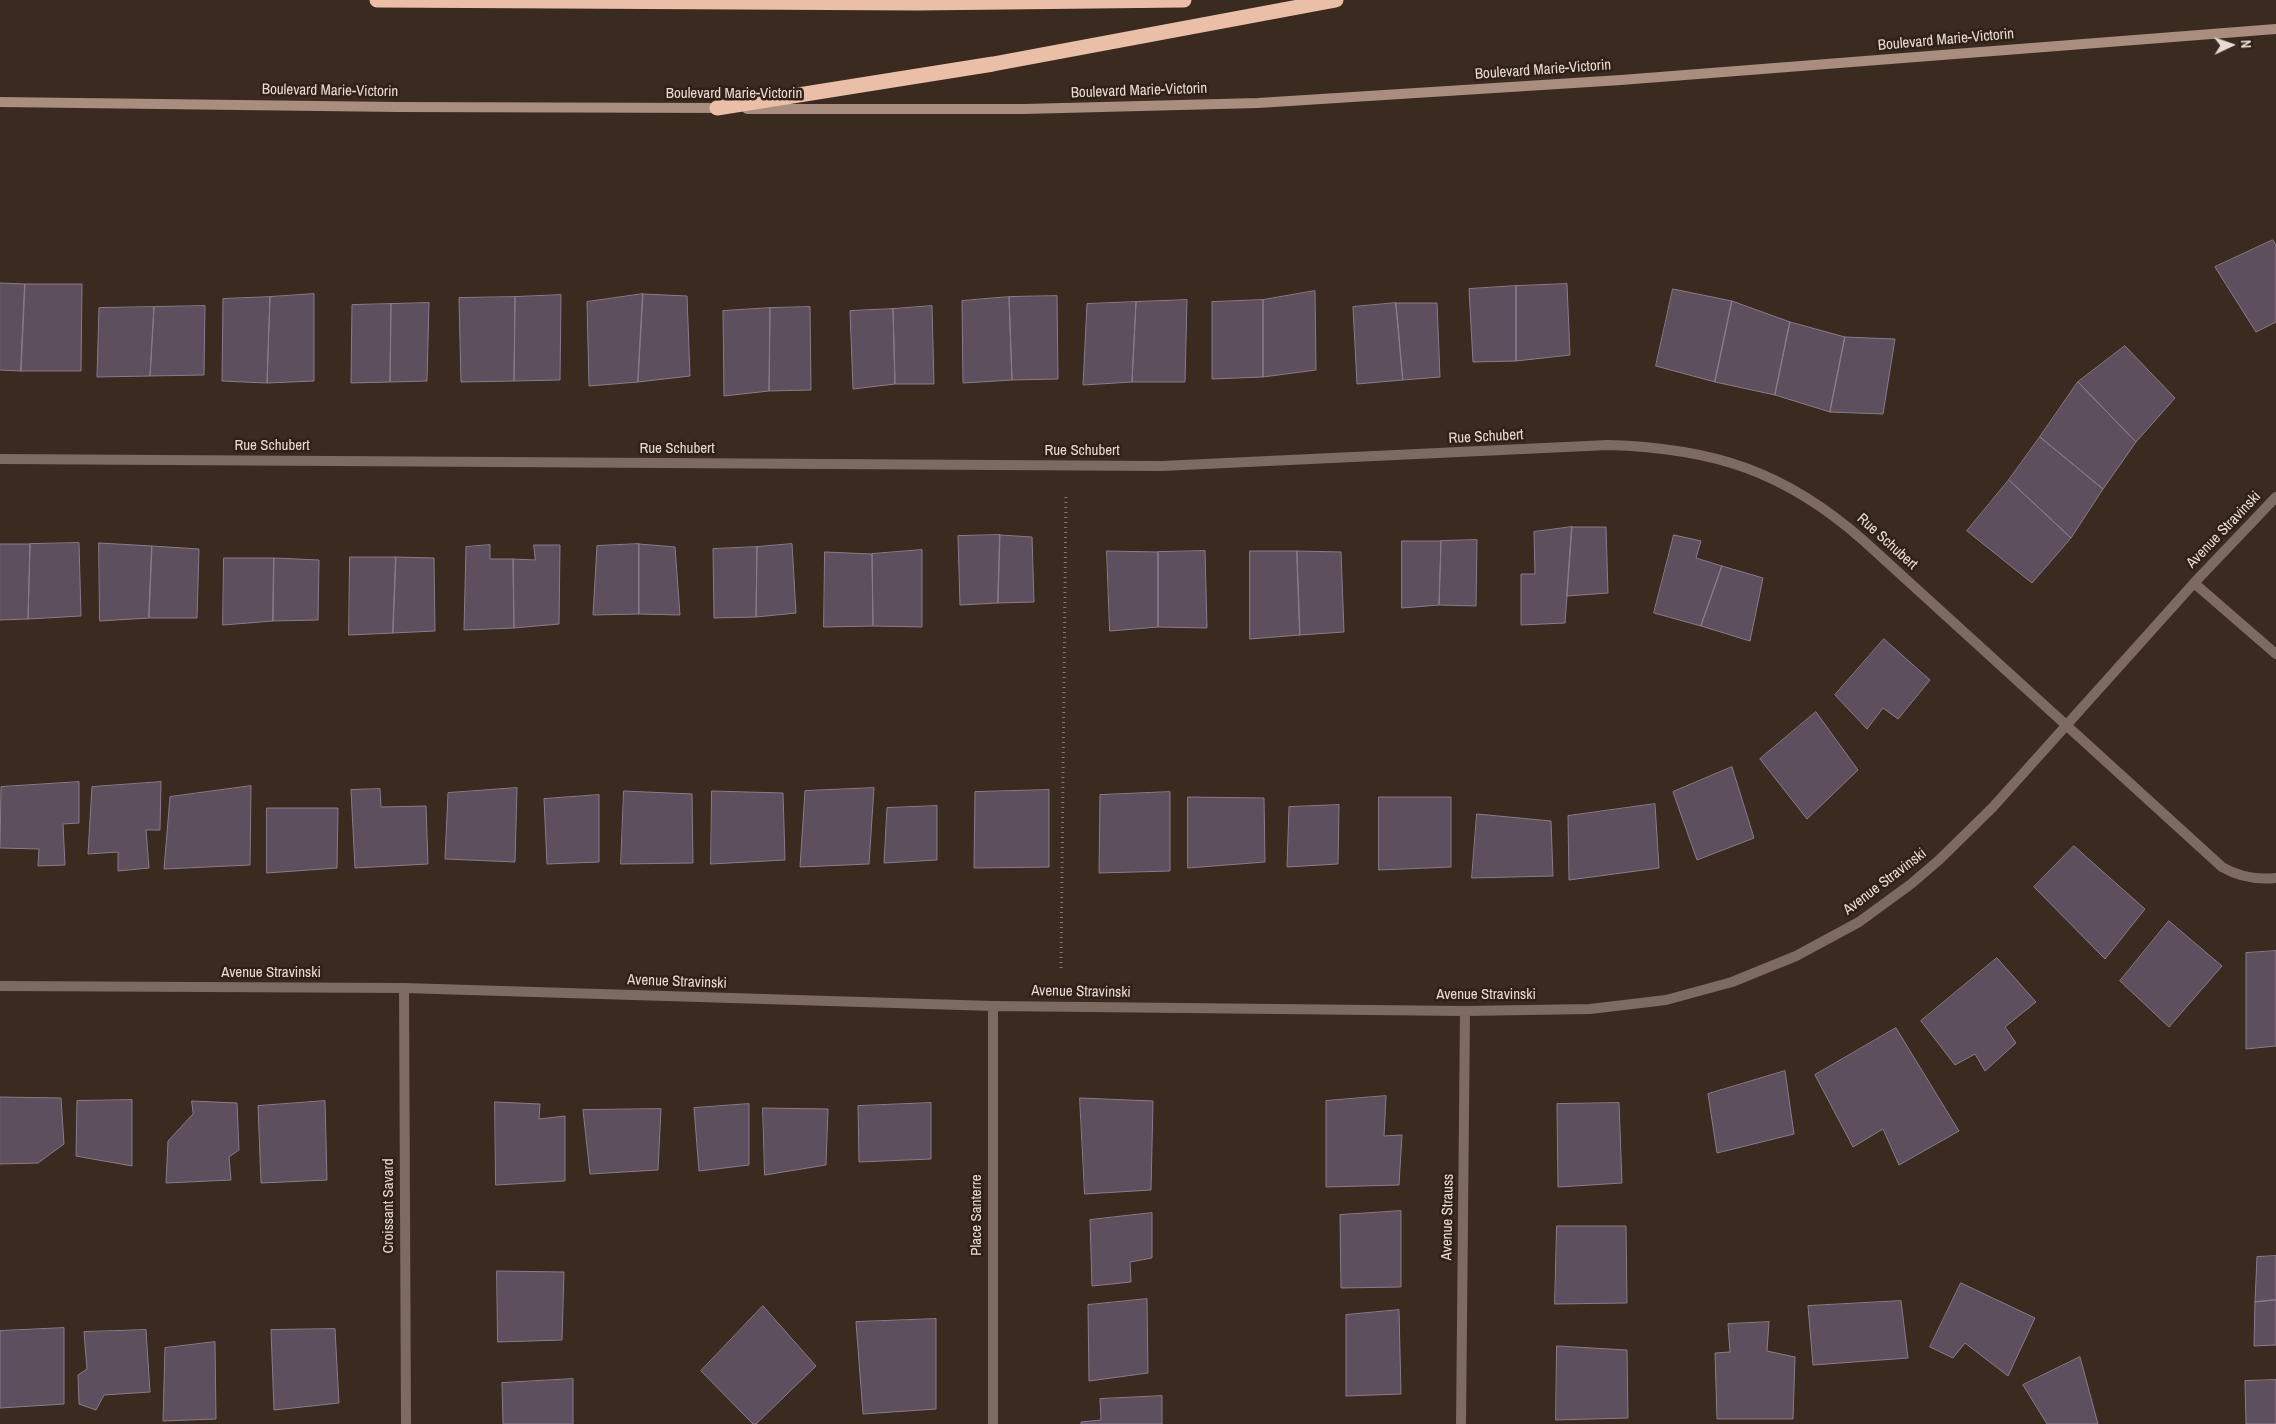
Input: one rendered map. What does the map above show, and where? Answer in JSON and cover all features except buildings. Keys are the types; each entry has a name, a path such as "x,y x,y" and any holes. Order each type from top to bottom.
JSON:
{"highway":[{"path":"377,0 826,3 1184,0"},
{"path":"717,108 993,64 1336,0"}],"main road":[{"name":"Boulevard Marie-Victorin","path":"0,102 408,107 1015,109 1258,103 1621,80 2276,29"}],"street":[{"name":"Rue Schubert","path":"0,459 1162,466 1608,445 1662,448 1743,466 1779,481 1816,502 1858,536 2067,726"},
{"name":"Avenue Stravinski","path":"0,986 404,988 993,1006 1466,1011 1590,1009 1666,1000 1732,982 1796,956 1859,922 1911,884 1939,860 1993,807 2194,583 2276,497"},
{"name":"Avenue Stravinski","path":"2194,583 2276,654"},
{"path":"2067,726 2222,867 2234,874 2249,878 2276,878"},
{"name":"Croissant Savard","path":"404,988 406,1424"},
{"name":"Place Santerre","path":"992,1424 993,1006"},
{"name":"Avenue Strauss","path":"1461,1424 1466,1011"}],"path":[{"path":"1061,968 1066,493"}]}
